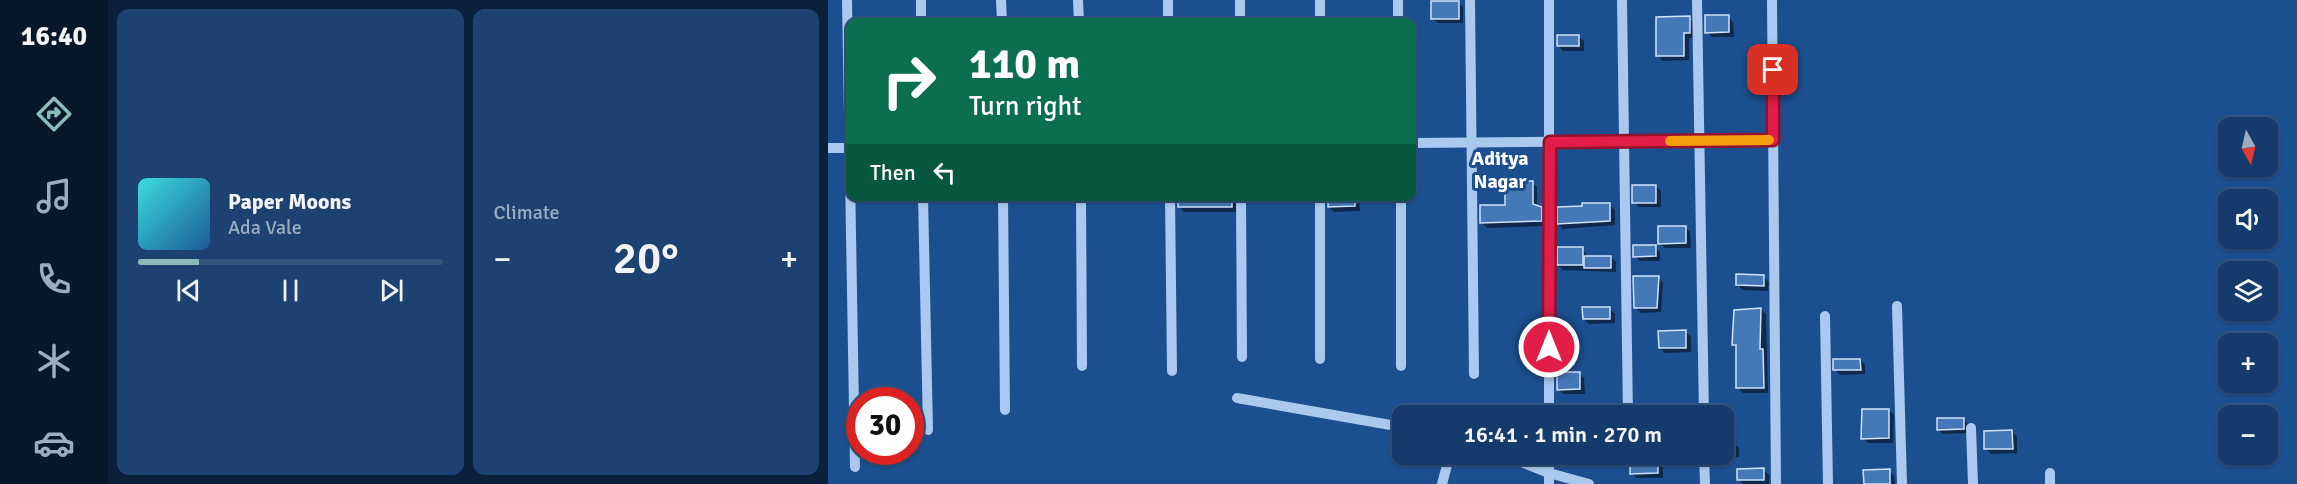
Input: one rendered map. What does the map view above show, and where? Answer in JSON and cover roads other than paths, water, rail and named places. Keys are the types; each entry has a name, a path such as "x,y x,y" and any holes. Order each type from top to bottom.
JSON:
{"street":[{"path":"848,0 848,18"},
{"path":"921,0 921,18"},
{"path":"1002,0 1002,18"},
{"path":"1078,0 1079,18"},
{"path":"1168,0 1168,18"},
{"path":"1240,0 1240,18"},
{"path":"1320,0 1320,18"},
{"path":"1398,0 1398,18"},
{"path":"1470,0 1474,374"},
{"path":"1549,0 1549,405"},
{"path":"1622,0 1628,405"},
{"path":"1697,0 1704,405"},
{"path":"1772,0 1776,484"},
{"path":"1416,143 1773,140"},
{"path":"828,148 846,148"},
{"path":"851,201 855,467"},
{"path":"923,201 928,430"},
{"path":"1003,201 1005,410"},
{"path":"1081,201 1082,366"},
{"path":"1170,201 1172,371"},
{"path":"1241,201 1242,357"},
{"path":"1320,201 1320,359"},
{"path":"1401,201 1401,366"},
{"path":"1896,306 1902,484"},
{"path":"1826,316 1828,484"},
{"path":"1237,398 1392,425"},
{"path":"1971,428 1973,484"},
{"path":"1442,484 1447,465"},
{"path":"1523,465 1549,478 1589,484"},
{"path":"1704,465 1705,484"}],"district":[{"name":"Aditya Nagar","path":"1500,170"}]}
